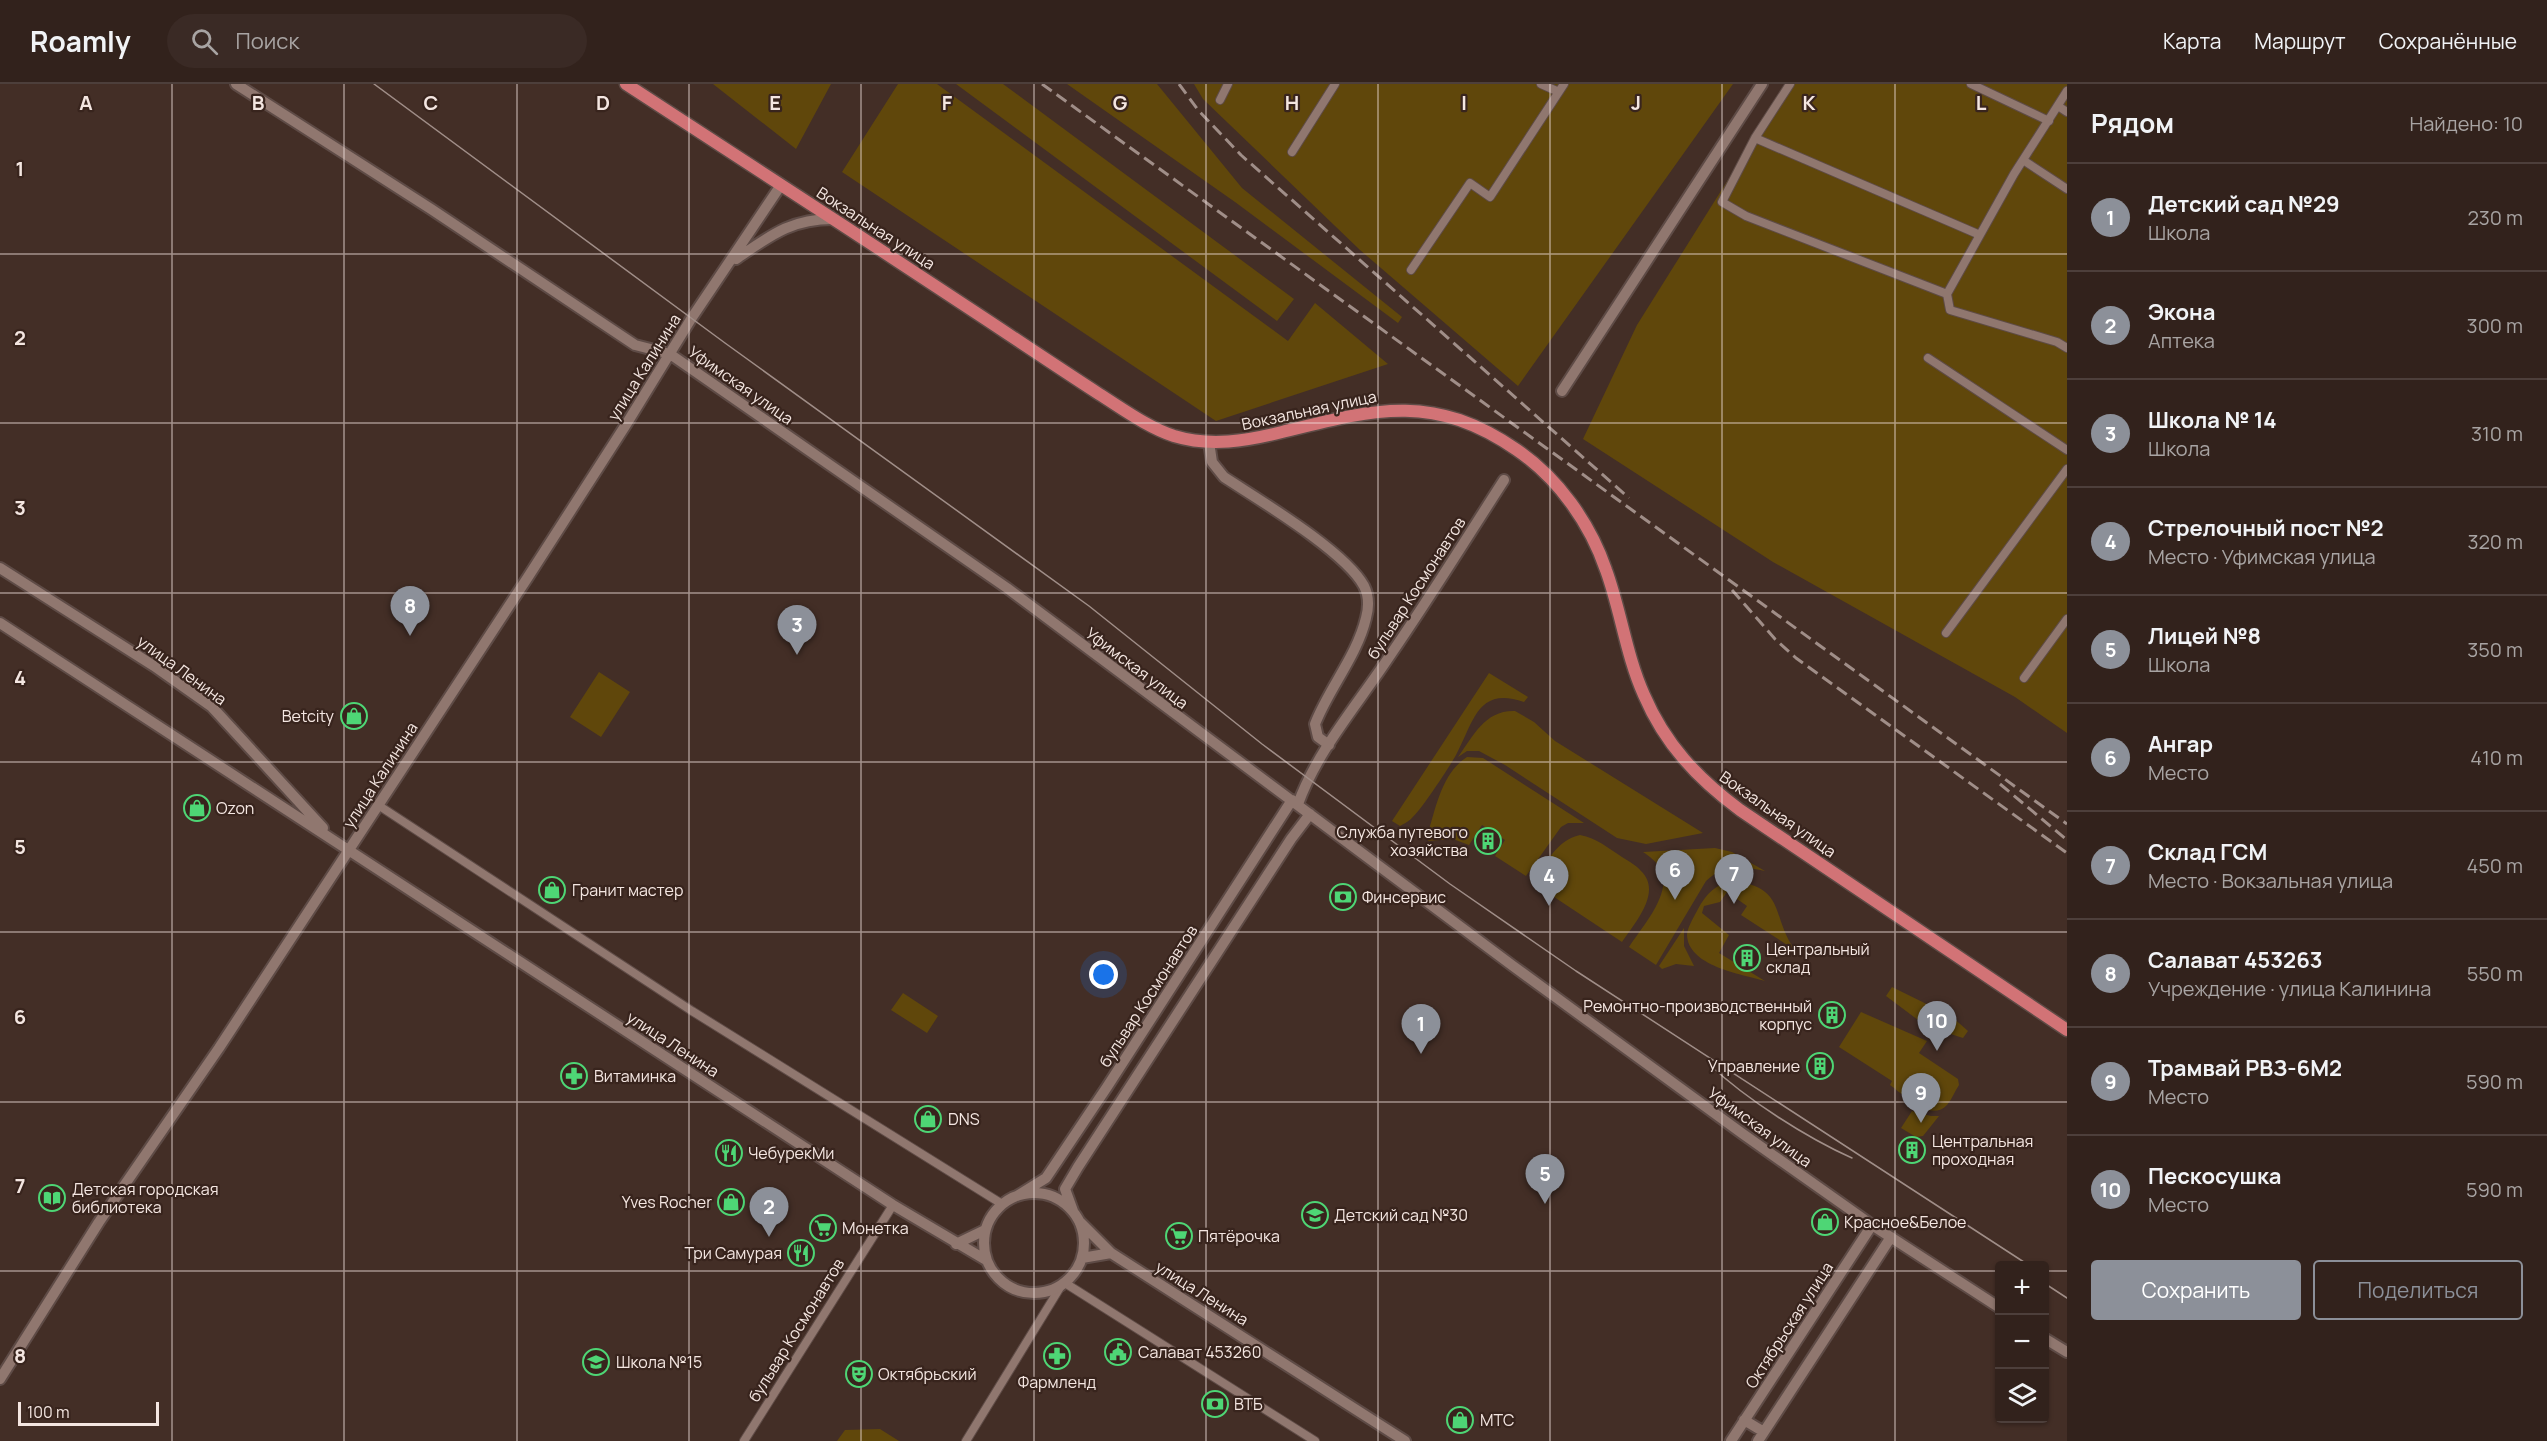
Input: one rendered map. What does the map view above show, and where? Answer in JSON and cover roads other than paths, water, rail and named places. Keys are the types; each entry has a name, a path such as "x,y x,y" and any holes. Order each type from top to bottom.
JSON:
{"main road":[{"name":"Вокзальная улица","path":"626,84 1140,420 1177,437 1209,442 1260,438 1377,412 1416,410 1462,420 1517,450 1548,476 1571,503 1588,531 1607,571 1642,692 1668,741 1700,778 1740,810 2067,1030"}],"street":[{"name":"Уфимская улица","path":"236,84 422,203 635,345 670,354 1007,588 1513,966 1872,1225 1995,1305"},
{"path":"1220,100 1228,84"},
{"path":"1292,152 1335,84"},
{"path":"1541,84 1559,92"},
{"path":"1411,270 1470,183 1490,197 1564,84"},
{"path":"1562,391 1762,84"},
{"path":"1790,84 1755,138 1722,202 1746,216 1947,294"},
{"path":"1971,84 2049,121"},
{"path":"2067,91 2023,160 1947,294 1950,310 2057,342 2067,348"},
{"path":"2058,106 2067,112"},
{"path":"1755,138 1980,235"},
{"path":"2023,160 2067,189"},
{"name":"улица Калинина","path":"0,1379 99,1222 219,1048 781,185"},
{"path":"731,262 771,235 799,222 833,219"},
{"path":"1928,358 2067,450"},
{"path":"1209,442 1212,462 1224,477 1326,547 1364,586 1368,604 1363,630 1315,724 1318,737 1329,745"},
{"path":"1946,633 2067,469"},
{"name":"бульвар Космонавтов","path":"1017,1196 1046,1178 1295,802 1329,745 1394,651 1504,480"},
{"name":"улица Ленина","path":"0,568 154,666 212,707 314,821 349,850"},
{"path":"2024,678 2067,619"},
{"name":"улица Ленина","path":"0,623 265,798 349,850 893,1205 986,1260"},
{"path":"378,805 692,1011 1002,1204"},
{"path":"1073,1211 1065,1189 1078,1167 1291,838 1310,814"},
{"name":"улица Ленина","path":"985,1230 991,1216 1002,1204 1017,1196 1032,1193 1047,1194 1061,1201 1073,1211 1079,1221 1083,1233 1082,1258"},
{"name":"бульвар Космонавтов","path":"744,1441 893,1205"},
{"name":"улица Ленина","path":"1079,1221 1111,1253 1406,1441"},
{"name":"Октябрьская улица","path":"1731,1441 1872,1225"},
{"path":"956,1244 985,1230"},
{"path":"985,1230 983,1245 986,1260 998,1279 1017,1291 1040,1294 1063,1284"},
{"path":"1744,1420 1761,1437 1891,1237"},
{"path":"966,1441 1063,1284 1073,1274 1082,1258 1111,1253"},
{"path":"1063,1284 1314,1441"},
{"path":"2049,1341 2067,1352"}],"tram line":[{"path":"374,84 725,343 1089,606 1262,744 1450,884 1576,971 2022,1261"},
{"path":"1710,1065 1741,1091 1778,1117 1852,1158"},
{"path":"2049,1286 2067,1298"}],"railway":[{"path":"1042,84 2067,824"},
{"path":"1179,84 1198,110 1241,155 1629,498"},
{"path":"1732,590 1775,639 1796,658 2067,853"},
{"path":"2000,784 2067,840"}],"place":[{"name":"Салават 453263","path":"410,636"},
{"name":"Школа № 14","path":"797,655"},
{"name":"Betcity","path":"354,716"},
{"name":"Ozon","path":"197,808"},
{"name":"Служба путевого хозяйства","path":"1488,841"},
{"name":"Гранит мастер","path":"552,890"},
{"name":"Финсервис","path":"1343,897"},
{"name":"Ангар","path":"1675,900"},
{"name":"Склад ГСМ","path":"1734,904"},
{"name":"Стрелочный пост №2","path":"1549,906"},
{"name":"Центральный склад","path":"1747,958"},
{"name":"Ремонтно-производственный корпус","path":"1832,1015"},
{"name":"Пескосушка","path":"1937,1051"},
{"name":"Детский сад №29","path":"1421,1054"},
{"name":"Управление","path":"1820,1066"},
{"name":"Витаминка","path":"574,1076"},
{"name":"DNS","path":"928,1119"},
{"name":"Трамвай РВЗ-6М2","path":"1921,1123"},
{"name":"Центральная проходная","path":"1912,1150"},
{"name":"ЧебурекМи","path":"729,1153"},
{"name":"Детская городская библиотека","path":"52,1198"},
{"name":"Yves Rocher","path":"731,1202"},
{"name":"Лицей №8","path":"1545,1204"},
{"name":"Детский сад №30","path":"1315,1215"},
{"name":"Красное&Белое","path":"1825,1222"},
{"name":"Монетка","path":"823,1228"},
{"name":"Пятёрочка","path":"1179,1236"},
{"name":"Экона","path":"769,1237"},
{"name":"Три Самурая","path":"801,1253"},
{"name":"Салават 453260","path":"1118,1352"},
{"name":"Фармленд","path":"1057,1356"},
{"name":"Школа №15","path":"596,1362"},
{"name":"Октябрьский","path":"859,1374"},
{"name":"ВТБ","path":"1215,1404"},
{"name":"МТС","path":"1460,1420"}]}
